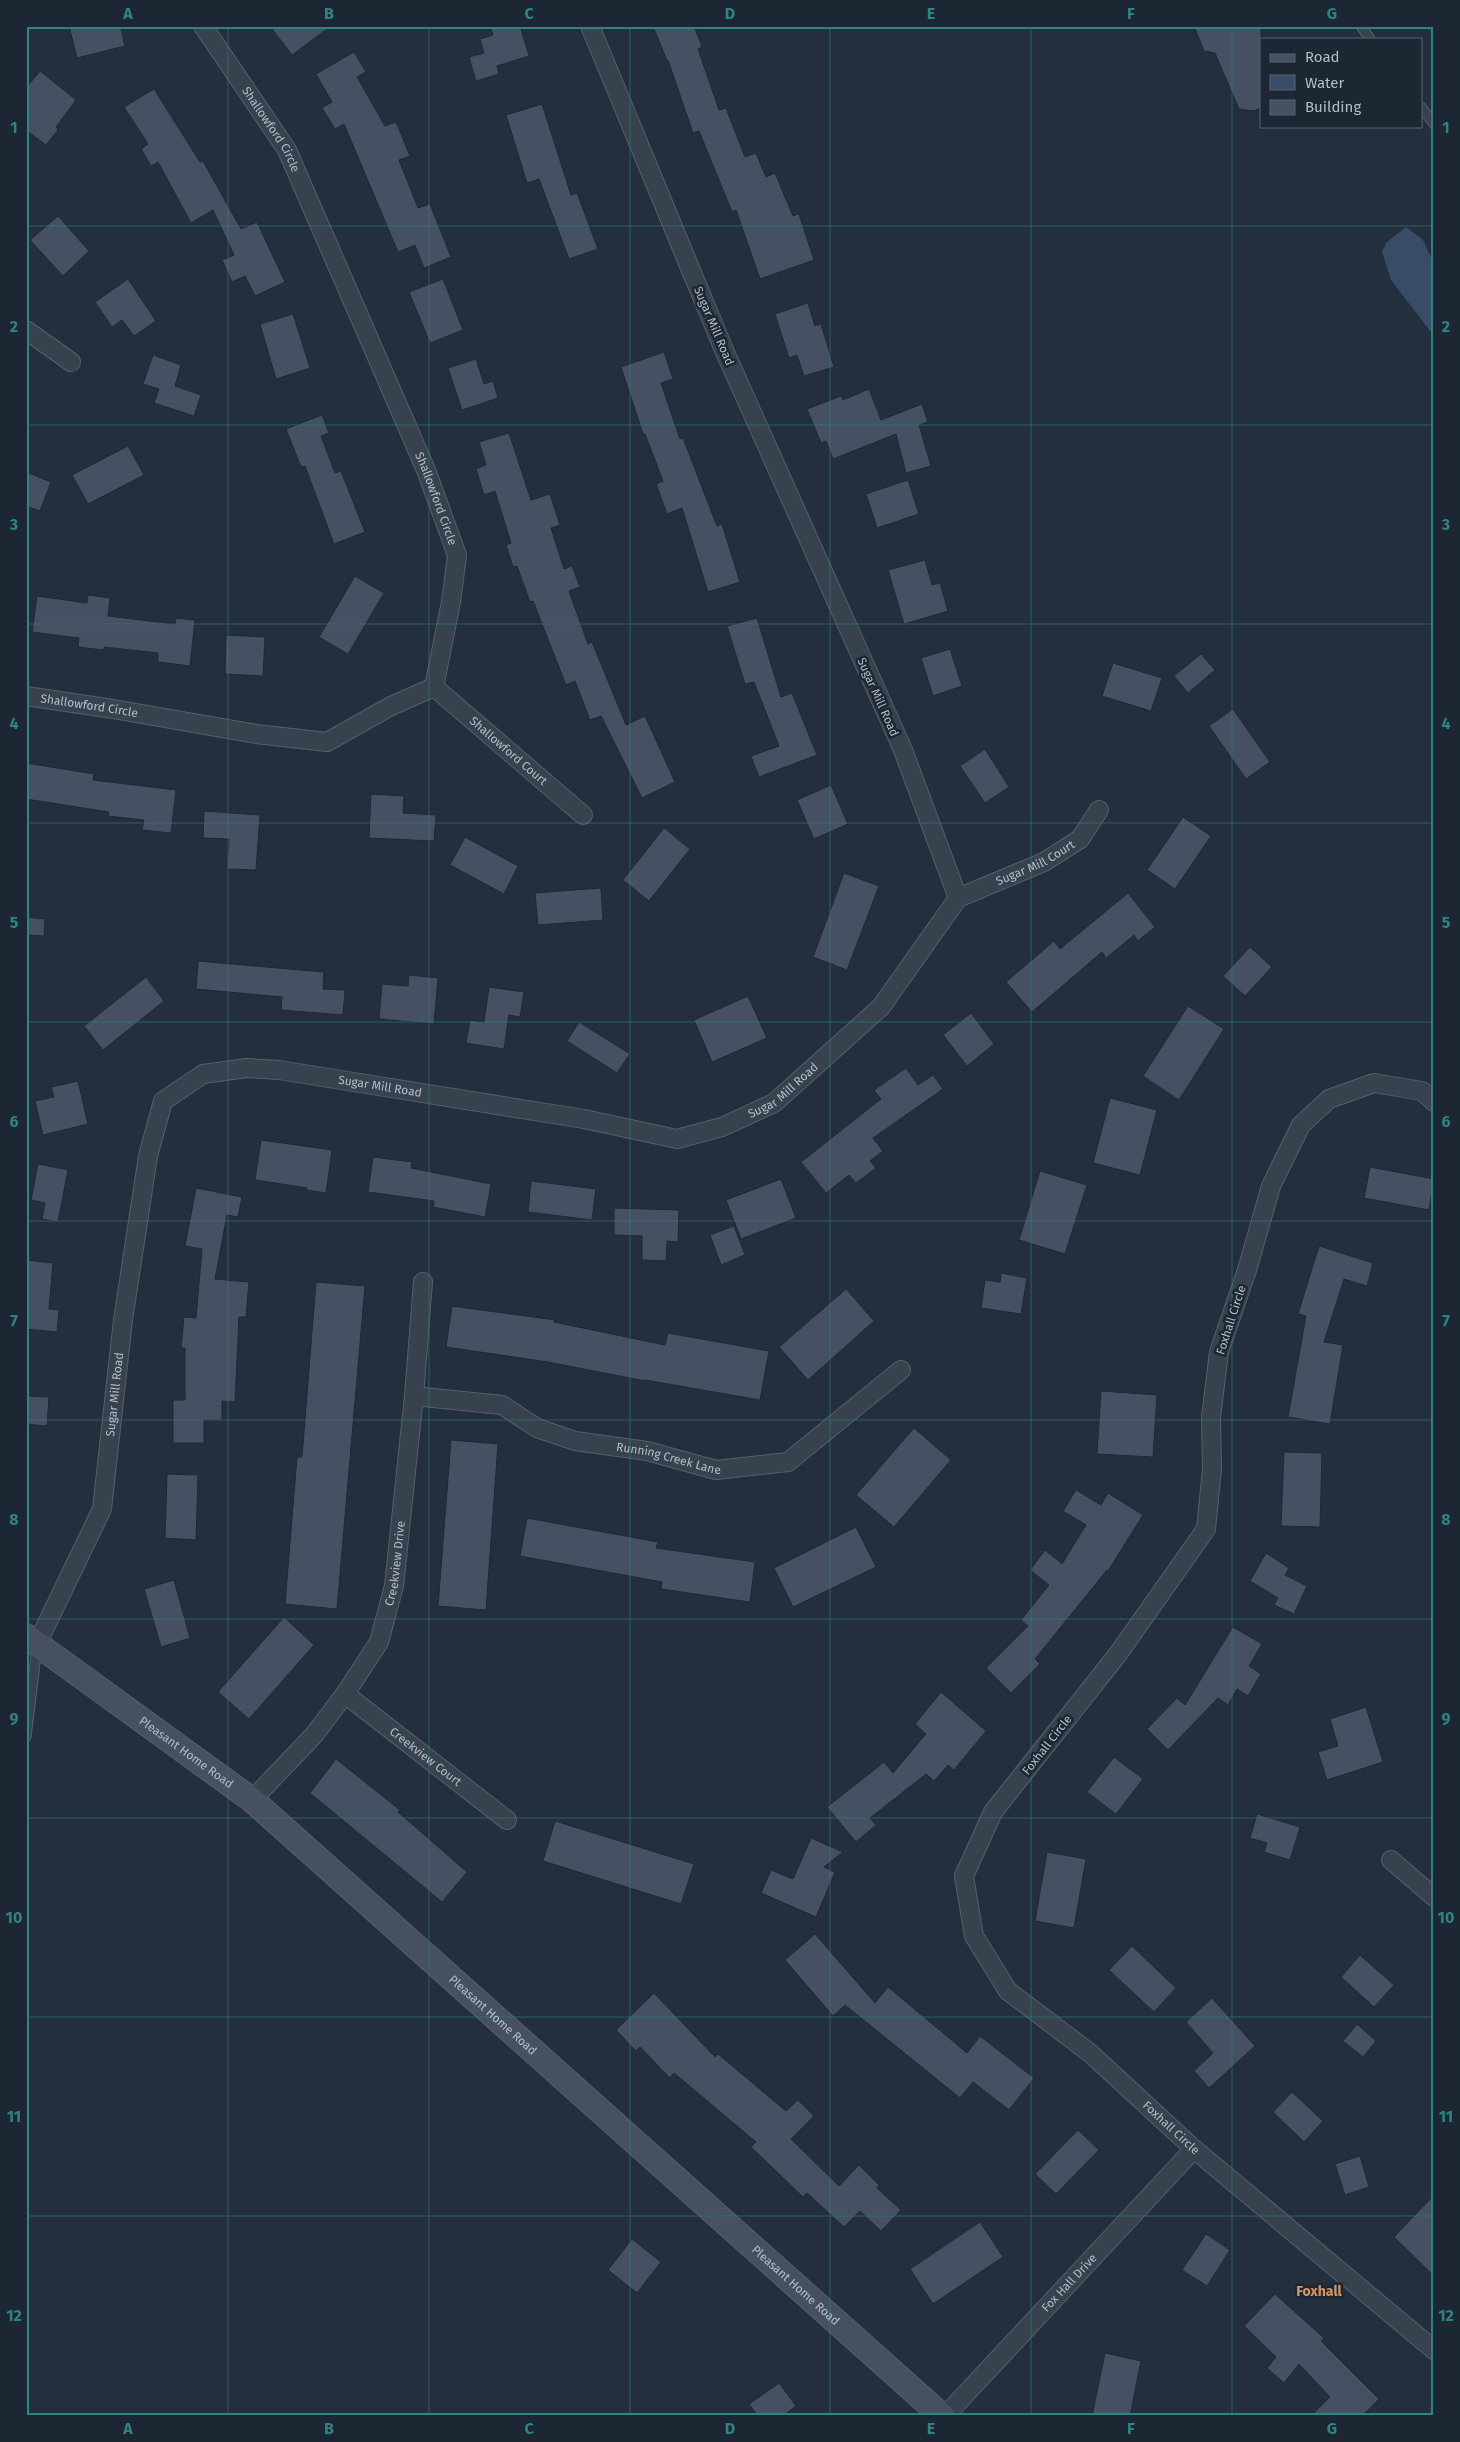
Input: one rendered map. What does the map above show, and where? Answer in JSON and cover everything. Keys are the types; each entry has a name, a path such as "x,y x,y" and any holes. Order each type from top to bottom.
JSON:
{"main road":[{"name":"Pleasant Home Road","path":"32,1640 252,1800 944,2416"}],"street":[{"name":"Shallowford Circle","path":"26,696 256,734 327,742 391,706 434,687 451,602 457,555 426,470 287,150 203,26"},
{"name":"Sugar Mill Road","path":"32,1640 102,1509 123,1320 148,1156 163,1101 203,1074 247,1068 279,1070 584,1119 677,1139 722,1127 774,1103 881,1007 958,898 902,750 724,350 590,26"},
{"path":"26,330 71,362"},
{"name":"Shallowford Court","path":"434,687 583,815"},
{"name":"Sugar Mill Court","path":"958,898 1044,862 1080,839 1099,810"},
{"name":"Foxhall Circle","path":"1434,1102 1422,1091 1374,1083 1329,1099 1301,1125 1271,1186 1247,1270 1219,1352 1211,1417 1212,1469 1206,1529 1118,1654 993,1812 964,1876 974,1936 1008,1991 1090,2053 1194,2149 1434,2350"},
{"name":"Creekview Drive","path":"252,1800 314,1735 345,1694 379,1642 394,1586 414,1396 423,1282"},
{"name":"Running Creek Lane","path":"414,1396 502,1405 537,1428 575,1441 647,1452 716,1470 788,1462 901,1370"},
{"name":"Creekview Court","path":"345,1694 507,1820"},
{"path":"1391,1860 1434,1897"},
{"name":"Fox Hall Drive","path":"944,2416 1194,2149"}],"lane":[{"path":"1361,26 1369,38"},
{"path":"1422,108 1434,124"},
{"path":"26,1737 32,1640"}],"water":[{"path":"1406,227 1423,240 1434,264 1434,336 1391,280 1382,252 1386,243"}],"building":[{"path":"69,26 120,26 125,46 77,58"},
{"path":"270,26 331,26 292,55"},
{"path":"490,26 520,26 529,56 497,66 499,74 476,81 469,57 484,53 480,39 493,35"},
{"path":"653,26 694,26 702,47 698,49 719,110 726,108 745,157 756,153 766,177 775,173 793,216 799,214 814,260 760,279 736,210 732,212 699,131 693,133 668,60"},
{"path":"1194,26 1261,26 1260,108 1254,111 1239,109 1215,53 1204,51"},
{"path":"354,52 366,72 357,77 385,126 396,122 410,156 399,160 418,208 430,204 451,257 424,268 415,245 398,252 344,124 335,129 322,108 332,102 316,74"},
{"path":"40,71 76,100 56,127 58,130 46,145 26,130 26,88"},
{"path":"154,89 200,162 203,161 241,229 257,222 285,282 255,296 245,276 232,282 222,260 234,255 213,210 191,223 158,162 151,166 141,149 148,144 124,107"},
{"path":"542,104 571,195 577,193 598,249 569,259 539,179 527,183 506,115"},
{"path":"58,216 89,251 63,276 30,240"},
{"path":"128,279 156,321 134,336 122,320 112,327 95,302"},
{"path":"443,279 463,330 430,343 409,292"},
{"path":"808,303 815,326 821,324 834,367 804,376 797,355 789,358 775,314"},
{"path":"293,314 310,368 276,379 260,324"},
{"path":"664,352 673,379 661,383 680,439 683,438 717,526 722,524 740,582 708,592 682,508 667,514 656,484 663,481 645,434 643,434 621,367"},
{"path":"153,355 181,365 175,386 201,395 194,416 154,403 159,389 143,384"},
{"path":"476,359 484,384 493,381 498,398 462,410 448,368"},
{"path":"869,389 881,420 922,404 928,422 919,425 931,466 906,473 896,434 833,459 826,441 821,443 807,409 841,396 843,400"},
{"path":"322,415 329,433 321,436 335,473 341,471 365,532 334,544 305,466 301,467 286,429"},
{"path":"509,433 531,500 550,494 560,525 551,528 564,569 572,566 580,587 569,591 588,644 592,642 626,725 645,716 675,782 642,798 601,716 590,720 575,681 566,685 533,601 530,602 517,566 513,567 506,545 511,543 495,491 484,495 476,469 486,465 479,442"},
{"path":"128,446 144,475 88,504 72,475"},
{"path":"26,472 51,482 40,511 26,506"},
{"path":"908,480 919,514 877,528 866,494"},
{"path":"925,560 932,585 940,583 948,611 904,624 888,570"},
{"path":"355,576 384,593 348,654 319,637"},
{"path":"88,595 110,598 108,616 175,624 176,618 195,620 190,666 158,662 158,653 104,647 104,650 78,647 79,638 32,632 37,596 87,603"},
{"path":"757,618 781,697 792,693 817,755 759,777 751,756 779,746 754,682 745,684 727,626"},
{"path":"226,635 265,637 263,676 225,674"},
{"path":"950,649 962,686 933,696 921,658"},
{"path":"1201,654 1215,670 1188,693 1174,676"},
{"path":"1113,663 1162,678 1151,711 1102,696"},
{"path":"1233,709 1270,762 1246,779 1209,726"},
{"path":"985,749 1009,787 985,803 960,766"},
{"path":"26,763 94,774 93,780 176,790 171,833 142,830 144,820 108,816 109,812 26,799"},
{"path":"831,785 848,824 814,839 797,800"},
{"path":"371,794 404,796 403,813 436,815 434,841 369,838"},
{"path":"204,811 260,815 256,870 227,869 229,839 203,838"},
{"path":"1183,817 1211,836 1175,889 1147,870"},
{"path":"664,828 690,849 649,901 623,880"},
{"path":"465,837 518,866 504,894 450,865"},
{"path":"844,873 879,886 847,970 813,957"},
{"path":"601,888 603,920 538,925 535,893"},
{"path":"1128,893 1155,927 1138,941 1134,935 1106,958 1102,952 1032,1012 1006,982 1054,941 1060,949"},
{"path":"26,917 45,919 44,936 26,935"},
{"path":"1250,947 1272,967 1245,996 1223,976"},
{"path":"198,961 324,972 323,989 345,990 343,1015 281,1010 282,997 196,989"},
{"path":"409,975 438,978 434,1024 379,1019 382,984 408,986"},
{"path":"146,977 164,1001 103,1050 84,1026"},
{"path":"489,987 524,992 520,1017 509,1015 504,1049 466,1043 470,1020 484,1022"},
{"path":"748,996 767,1038 712,1062 694,1020"},
{"path":"1188,1006 1224,1029 1179,1100 1143,1076"},
{"path":"971,1013 994,1044 967,1066 943,1035"},
{"path":"579,1022 630,1054 617,1073 567,1041"},
{"path":"906,1068 918,1085 933,1075 943,1089 873,1138 883,1151 870,1161 876,1168 856,1183 849,1175 826,1193 801,1162 881,1099 874,1090"},
{"path":"78,1081 88,1124 43,1135 35,1101 54,1097 51,1087"},
{"path":"1110,1098 1157,1110 1140,1175 1093,1163"},
{"path":"261,1140 332,1150 326,1193 255,1180"},
{"path":"373,1157 412,1162 411,1168 491,1184 485,1217 433,1207 434,1201 368,1192"},
{"path":"38,1164 68,1170 58,1222 42,1219 45,1203 31,1200"},
{"path":"1370,1167 1434,1179 1429,1210 1364,1198"},
{"path":"1040,1171 1087,1185 1065,1254 1019,1240"},
{"path":"781,1179 796,1218 741,1239 726,1200"},
{"path":"531,1181 596,1189 592,1220 528,1212"},
{"path":"196,1188 242,1197 238,1217 227,1215 215,1279 249,1282 246,1317 239,1317 235,1402 222,1401 222,1420 204,1420 204,1443 173,1443 173,1400 185,1400 185,1348 181,1348 184,1317 196,1318 202,1249 185,1246"},
{"path":"614,1208 679,1210 678,1242 667,1241 666,1261 642,1260 642,1236 614,1235"},
{"path":"734,1226 745,1255 721,1265 710,1235"},
{"path":"1319,1246 1373,1263 1367,1286 1344,1279 1324,1342 1343,1345 1330,1424 1288,1417 1306,1316 1298,1314"},
{"path":"26,1260 53,1263 49,1309 59,1310 57,1332 26,1329"},
{"path":"1001,1273 1027,1278 1021,1314 981,1308 985,1280 1000,1282"},
{"path":"316,1282 365,1286 337,1609 285,1604 297,1457 302,1457"},
{"path":"846,1289 874,1321 808,1380 779,1347"},
{"path":"452,1306 555,1320 554,1322 665,1345 668,1333 769,1351 760,1400 645,1381 548,1362 446,1347"},
{"path":"1101,1391 1157,1395 1153,1457 1097,1454"},
{"path":"26,1396 49,1397 47,1426 26,1424"},
{"path":"914,1428 951,1460 894,1527 856,1495"},
{"path":"451,1440 498,1444 486,1610 438,1606"},
{"path":"1284,1452 1322,1453 1320,1527 1281,1526"},
{"path":"167,1474 198,1475 196,1540 165,1538"},
{"path":"1076,1490 1101,1505 1108,1493 1143,1515 1108,1571 1035,1659 1040,1664 1011,1693 986,1668 1028,1626 1021,1620 1049,1585 1030,1570 1045,1550 1062,1564 1086,1525 1063,1511"},
{"path":"527,1518 658,1542 656,1548 755,1562 750,1602 661,1589 662,1582 520,1556"},
{"path":"856,1527 876,1567 793,1607 774,1568"},
{"path":"1266,1553 1289,1568 1285,1575 1307,1586 1294,1614 1274,1605 1278,1598 1250,1581"},
{"path":"174,1580 190,1638 161,1647 144,1589"},
{"path":"284,1617 314,1645 249,1719 218,1692"},
{"path":"1233,1627 1262,1644 1249,1666 1261,1674 1248,1696 1237,1689 1228,1705 1218,1698 1168,1750 1147,1729 1177,1698 1185,1705"},
{"path":"941,1692 986,1731 954,1770 948,1765 934,1781 926,1774 870,1818 876,1825 856,1842 827,1807 884,1762 893,1773 926,1734 915,1724"},
{"path":"1366,1707 1383,1762 1327,1780 1318,1752 1338,1746 1330,1719"},
{"path":"1114,1757 1143,1779 1116,1814 1087,1792"},
{"path":"336,1759 400,1810 398,1812 467,1872 442,1902 310,1793"},
{"path":"1257,1814 1300,1827 1290,1860 1264,1852 1267,1843 1250,1838"},
{"path":"555,1821 694,1864 681,1904 543,1861"},
{"path":"811,1838 843,1852 824,1867 835,1872 816,1917 761,1893 771,1870 793,1879"},
{"path":"1047,1852 1086,1859 1074,1928 1035,1921"},
{"path":"815,1934 875,2003 888,1987 967,2053 980,2036 1034,2078 1009,2110 973,2082 960,2098 845,2005 833,2016 785,1960"},
{"path":"1132,1946 1176,1988 1154,2012 1109,1970"},
{"path":"1360,1955 1394,1985 1374,2007 1341,1977"},
{"path":"654,1993 715,2057 718,2054 786,2111 798,2100 814,2116 791,2139 839,2186 859,2165 879,2185 877,2188 901,2210 881,2231 860,2211 844,2227 807,2193 803,2197 751,2147 756,2142 674,2073 670,2078 640,2047 636,2051 616,2030"},
{"path":"1212,1998 1255,2046 1209,2088 1194,2071 1213,2053 1186,2022"},
{"path":"1357,2024 1376,2041 1363,2057 1343,2041"},
{"path":"1292,2092 1323,2121 1304,2142 1273,2112"},
{"path":"1078,2130 1099,2150 1056,2194 1035,2174"},
{"path":"1360,2156 1369,2187 1345,2195 1335,2164"},
{"path":"1434,2195 1434,2276 1394,2237"},
{"path":"980,2222 1003,2257 933,2304 910,2269"},
{"path":"1206,2234 1230,2250 1207,2286 1182,2270"},
{"path":"632,2239 661,2262 637,2293 608,2270"},
{"path":"1275,2294 1324,2338 1321,2341 1379,2399 1362,2416 1311,2416 1330,2397 1299,2364 1284,2383 1267,2368 1276,2357 1244,2326"},
{"path":"1105,2353 1141,2361 1130,2416 1092,2416"},
{"path":"779,2383 796,2406 783,2416 758,2416 749,2404"}],"district":[{"name":"Foxhall","path":"1319,2291"}]}
